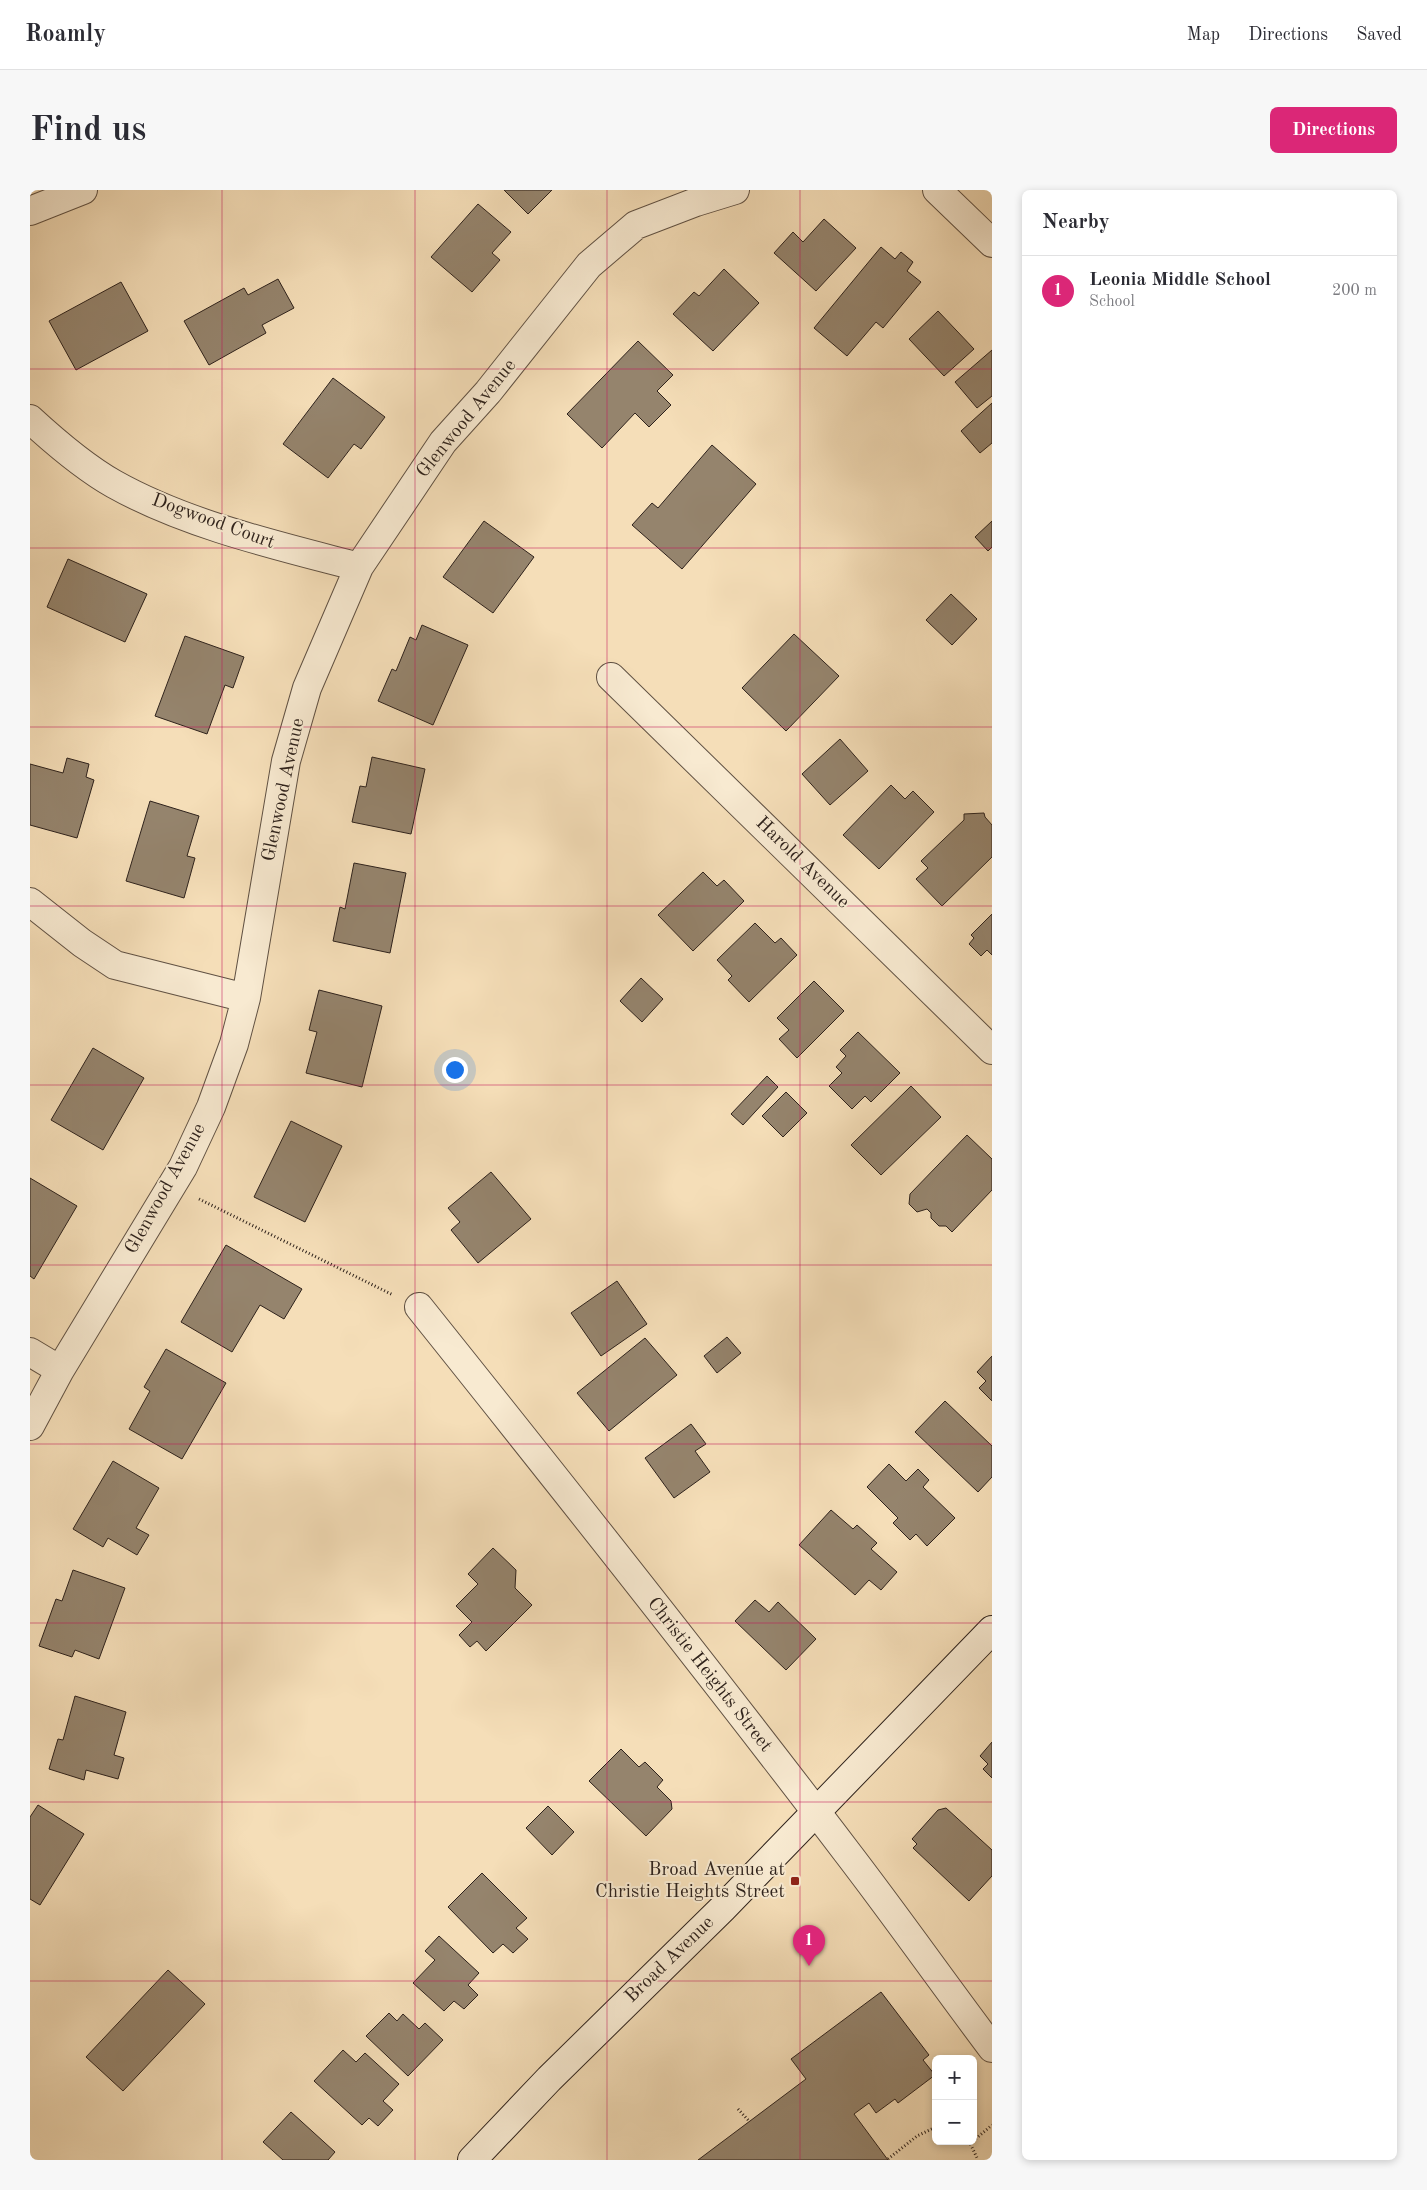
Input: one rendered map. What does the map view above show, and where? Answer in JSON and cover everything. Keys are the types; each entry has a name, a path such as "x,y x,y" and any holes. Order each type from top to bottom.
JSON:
{"street":[{"path":"30,212 83,190"},
{"name":"Glenwood Avenue","path":"30,1426 60,1370 183,1167 211,1107 234,1044 246,998 286,761 307,688 359,568 443,442 488,392 589,265 636,226 735,190"},
{"path":"937,190 992,243"},
{"name":"Dogwood Court","path":"30,419 68,451 114,484 181,515 359,568"},
{"name":"Harold Avenue","path":"611,677 992,1050"},
{"path":"30,902 115,966 246,998"},
{"name":"Christie Heights Street","path":"418,1307 602,1536 816,1812 992,2048"},
{"path":"30,1352 60,1370"},
{"name":"Broad Avenue","path":"472,2160 549,2079 723,1908 992,1630"}],"path":[{"path":"171,1186 418,1307"},
{"path":"738,2109 750,2121"},
{"path":"977,2137 992,2125"},
{"path":"888,2159 917,2136 932,2129"},
{"path":"973,2145 978,2160"}],"building":[{"path":"504,190 552,190 528,214"},
{"path":"478,204 511,232 492,253 500,260 472,292 431,257"},
{"path":"824,219 856,248 816,291 774,253 793,232 803,242"},
{"path":"881,247 895,259 901,252 913,262 907,271 921,282 883,328 876,322 847,356 814,328"},
{"path":"724,269 759,303 713,351 673,314 694,292 699,296"},
{"path":"278,279 294,308 262,325 266,333 209,365 184,321 244,288 248,295"},
{"path":"121,282 148,331 76,370 49,321"},
{"path":"938,311 974,349 944,376 909,339"},
{"path":"638,341 673,375 657,391 671,405 649,427 635,413 602,448 567,414"},
{"path":"992,350 992,396 977,408 955,382"},
{"path":"333,378 385,417 361,449 354,444 328,478 283,444"},
{"path":"992,403 992,443 980,453 961,431"},
{"path":"712,445 756,484 682,569 632,525 652,503 658,508"},
{"path":"484,521 534,557 493,613 443,577"},
{"path":"992,521 992,547 988,551 975,537"},
{"path":"68,559 147,594 125,642 47,607"},
{"path":"951,594 977,619 952,645 926,620"},
{"path":"422,625 468,645 433,725 378,701 392,669 396,671 410,637 416,640"},
{"path":"794,634 839,676 786,731 742,688"},
{"path":"185,636 244,657 233,688 225,685 207,734 155,716"},
{"path":"840,739 868,771 830,805 802,774"},
{"path":"372,757 425,769 411,834 352,822 360,786 366,787"},
{"path":"67,758 89,764 86,777 94,780 77,838 30,825 30,764 63,773"},
{"path":"891,785 905,799 913,791 934,812 879,869 843,835"},
{"path":"150,801 199,816 187,856 195,858 184,898 126,881"},
{"path":"984,813 992,825 992,857 942,906 916,879 928,868 921,861 964,820 964,814"},
{"path":"354,863 406,873 390,953 333,941 340,907 345,909"},
{"path":"703,872 717,886 724,880 744,901 693,951 658,915"},
{"path":"992,914 992,955 987,950 981,956 969,944 974,938 971,935"},
{"path":"755,923 775,943 781,938 797,955 749,1002 728,980 732,976 717,960"},
{"path":"641,978 663,999 642,1022 620,1001"},
{"path":"814,981 844,1011 797,1058 779,1039 789,1030 777,1018"},
{"path":"319,990 382,1006 362,1087 306,1073 317,1032 309,1030"},
{"path":"858,1032 900,1073 871,1102 865,1096 852,1109 829,1086 842,1073 836,1067 846,1056 840,1050"},
{"path":"93,1048 144,1078 103,1150 51,1120"},
{"path":"767,1076 778,1087 743,1125 731,1114"},
{"path":"911,1086 941,1117 881,1175 851,1145"},
{"path":"786,1092 807,1113 783,1137 762,1116"},
{"path":"291,1121 342,1146 305,1222 254,1197"},
{"path":"967,1135 992,1159 992,1190 952,1232 946,1226 939,1226 931,1218 931,1213 927,1209 917,1212 909,1204 910,1194"},
{"path":"491,1172 531,1219 478,1263 451,1230 460,1222 448,1208"},
{"path":"30,1178 77,1206 34,1279 30,1276"},
{"path":"226,1245 302,1289 284,1319 260,1305 232,1352 181,1322"},
{"path":"617,1281 647,1324 601,1356 571,1313"},
{"path":"727,1337 741,1353 717,1373 704,1356"},
{"path":"645,1338 677,1375 609,1431 577,1393"},
{"path":"166,1349 226,1383 182,1459 129,1429 150,1391 144,1387"},
{"path":"992,1356 992,1401 979,1388 986,1381 977,1372"},
{"path":"945,1401 992,1446 992,1477 978,1492 915,1432"},
{"path":"691,1424 706,1444 695,1451 710,1472 674,1498 645,1458"},
{"path":"113,1461 159,1488 136,1528 149,1535 137,1555 108,1538 103,1547 73,1529"},
{"path":"889,1464 906,1481 918,1469 929,1480 923,1487 955,1518 927,1546 916,1534 910,1540 893,1523 898,1518 867,1487"},
{"path":"831,1510 853,1529 857,1525 877,1543 871,1549 897,1572 881,1590 869,1580 855,1595 799,1545"},
{"path":"493,1548 516,1570 515,1588 532,1605 486,1651 477,1641 470,1647 459,1635 472,1622 456,1606 478,1584 468,1574"},
{"path":"73,1570 125,1588 99,1659 75,1650 72,1657 39,1646 56,1599 62,1601"},
{"path":"755,1600 769,1612 778,1602 816,1639 786,1670 735,1621"},
{"path":"75,1696 126,1712 114,1755 124,1758 118,1779 86,1770 84,1780 49,1769 58,1739 63,1740"},
{"path":"992,1742 992,1778 983,1769 988,1764 980,1756"},
{"path":"621,1749 639,1767 645,1762 663,1780 657,1787 671,1801 672,1809 646,1836 589,1781"},
{"path":"38,1805 84,1834 40,1905 30,1899 30,1817"},
{"path":"548,1806 574,1832 552,1855 526,1828"},
{"path":"946,1808 992,1850 992,1876 969,1901 913,1848 917,1844 912,1839 938,1810"},
{"path":"482,1873 527,1918 516,1928 528,1939 513,1953 503,1944 493,1953 448,1907"},
{"path":"439,1936 479,1973 468,1985 478,1995 464,2009 454,2001 444,2011 413,1983 435,1960 425,1951"},
{"path":"168,1970 205,2004 123,2091 86,2057"},
{"path":"881,1992 929,2055 923,2060 932,2071 932,2077 898,2103 895,2099 876,2113 869,2103 854,2114 888,2160 698,2160 806,2079 791,2059"},
{"path":"389,2013 397,2021 403,2014 419,2029 425,2023 443,2040 408,2076 366,2036"},
{"path":"343,2050 356,2062 365,2053 399,2084 383,2101 393,2110 378,2126 369,2118 362,2125 314,2081"},
{"path":"291,2112 335,2152 328,2160 283,2160 263,2142"}],"place":[{"name":"Broad Avenue at Christie Heights Street","path":"795,1881"},
{"name":"Leonia Middle School","path":"809,1966"}]}
